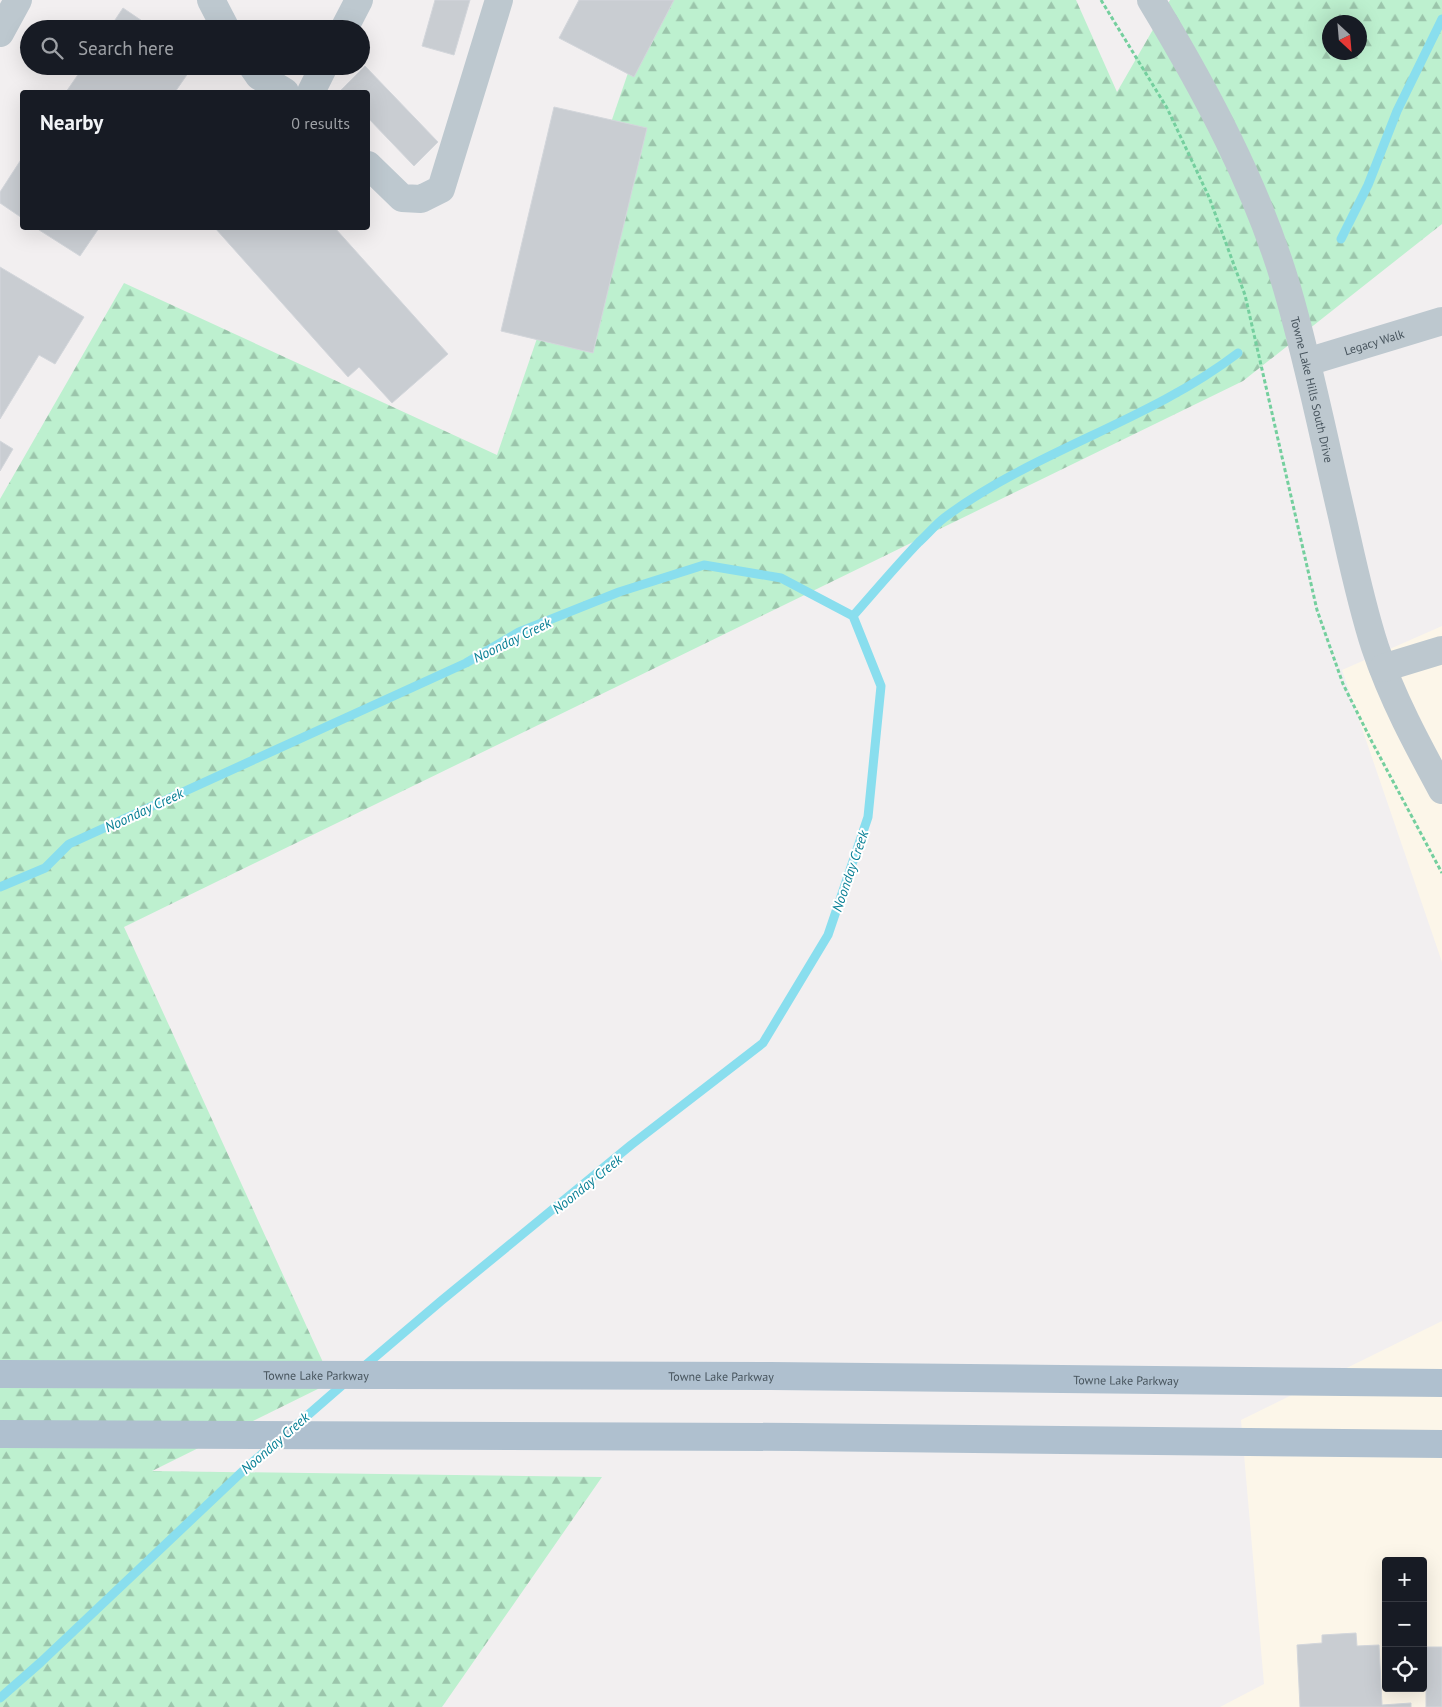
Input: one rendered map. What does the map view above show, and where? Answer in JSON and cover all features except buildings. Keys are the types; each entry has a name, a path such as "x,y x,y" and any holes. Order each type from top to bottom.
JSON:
{"main road":[{"name":"Towne Lake Parkway","path":"0,1374 771,1376 1442,1383"},
{"path":"0,1434 1442,1444"}],"street":[{"path":"0,33 18,0"},
{"path":"211,0 221,20"},
{"path":"349,20 359,0"},
{"path":"370,167 402,198 421,199 441,189 499,0"},
{"name":"Towne Lake Hills South Drive","path":"1151,0 1207,96 1233,149 1256,203 1286,286 1307,362 1357,586 1383,668 1404,720 1442,790"},
{"path":"258,75 282,90"},
{"path":"311,90 319,75"},
{"name":"Legacy Walk","path":"1307,362 1442,321"},
{"path":"1383,668 1442,650"}],"path":[{"path":"1101,0 1167,108 1209,197 1245,295 1317,610 1343,684 1442,873"}],"shaded area":[{"path":"1442,626 1442,962 1342,670"},
{"path":"1442,1321 1442,1707 1220,1707 1264,1684 1241,1420"}],"green space":[{"path":"653,0 1076,0 1117,92 1170,0 1442,0 1442,224 1243,381 124,927 332,1382 152,1471 602,1477 442,1707 0,1707 0,499 124,283 497,455"}],"waterway":[{"path":"1341,239 1368,185 1397,111 1442,19"},
{"path":"853,616 910,551 934,527 979,494 1053,454 1167,398 1203,377 1238,353"},
{"name":"Noonday Creek","path":"0,887 45,868 69,844 466,663 519,632 619,592 704,565 781,578 853,616 881,686 868,817 828,935 763,1043 631,1145 361,1369"},
{"name":"Noonday Creek","path":"293,1428 347,1381"},
{"name":"Noonday Creek","path":"0,1698 277,1441"}]}
